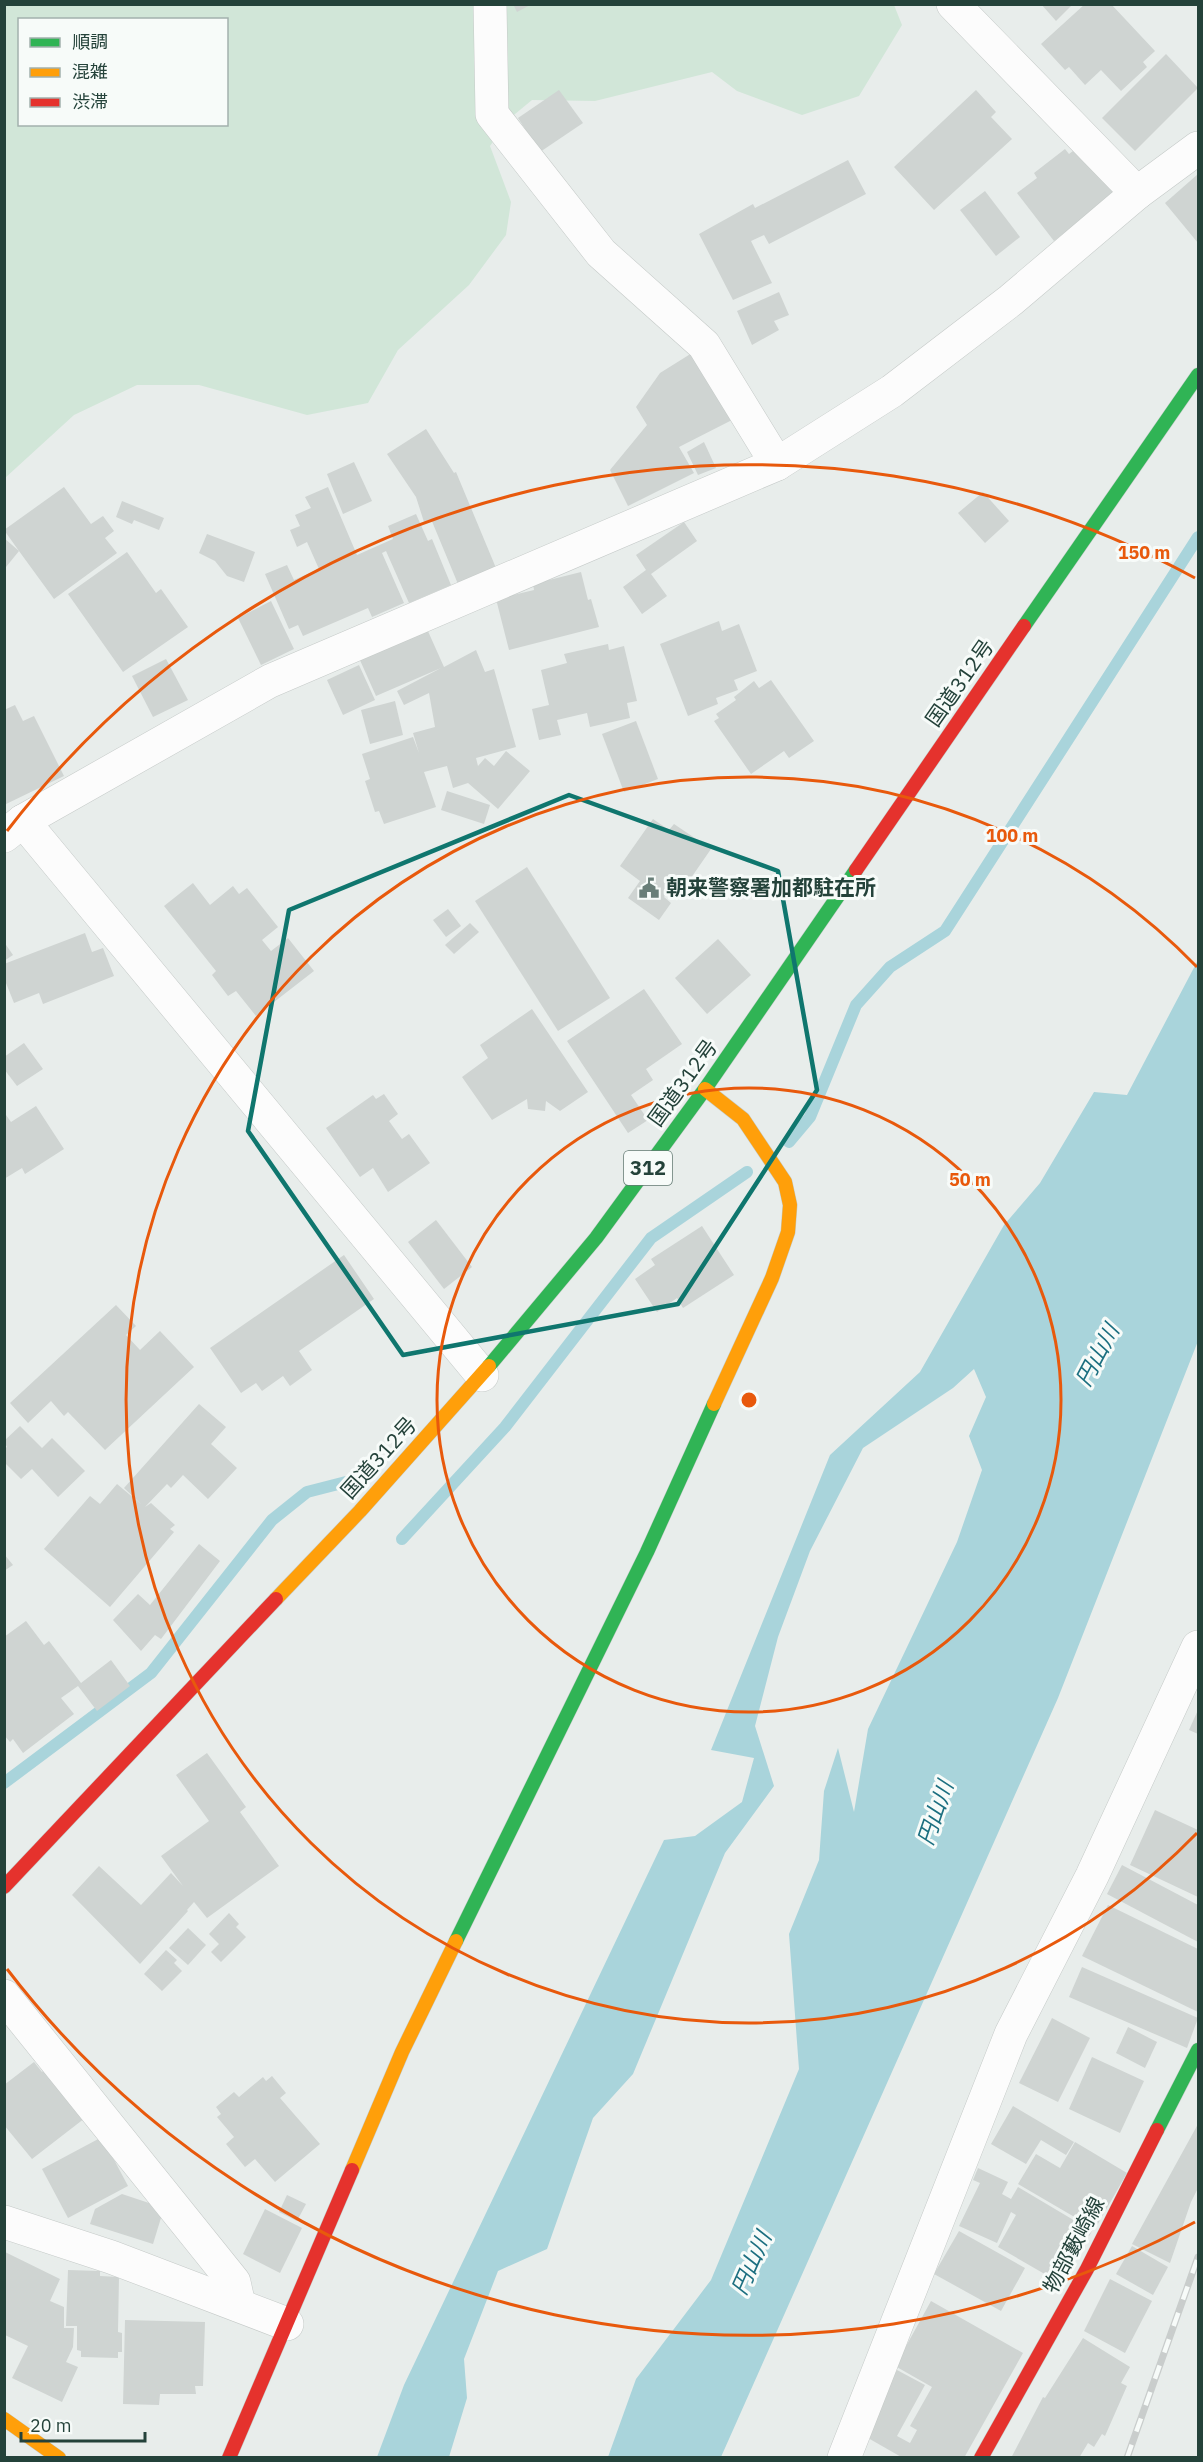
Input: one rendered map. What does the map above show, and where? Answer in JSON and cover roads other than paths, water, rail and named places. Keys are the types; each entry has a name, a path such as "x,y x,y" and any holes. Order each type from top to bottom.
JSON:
{"main road":[{"name":"国道312号","path":"4,1887 360,1511 482,1375 596,1238 705,1089 1198,375"},
{"path":"230,2457 402,2052 647,1552 776,1269 788,1232 790,1205 785,1182 743,1119 705,1089"},
{"name":"物部藪崎線","path":"981,2457 1087,2269 1198,2050"},
{"path":"4,2419 45,2450 59,2457"}],"street":[{"path":"490,4 492,114 601,253 704,345 777,464"},
{"path":"953,4 1137,192"},
{"path":"482,1375 14,828 270,681 394,630 456,599 777,464 902,384 1011,300 1137,192 1198,148"},
{"path":"844,2457 1011,2034 1092,1876 1198,1647"},
{"path":"4,1996 234,2282 239,2306"},
{"path":"4,2222 111,2257 287,2324"}],"water":[{"name":"円山川","path":"1198,960 1198,1341 1058,1698 721,2457 608,2457 636,2379 711,2280 799,2069 789,1934 819,1860 824,1791 838,1748 854,1812 868,1729 957,1542 982,1470 969,1436 986,1397 974,1369 953,1388 863,1448 810,1551 778,1637 755,1726 774,1786 725,1853 633,2074 593,2118 547,2249 498,2271 464,2359 467,2398 449,2457 377,2457 404,2385 664,1840 695,1836 742,1802 754,1758 711,1750 830,1455 920,1372 1004,1225 1040,1183 1094,1092 1127,1095"}],"waterway":[{"path":"789,1142 810,1117 856,1005 890,967 945,931 1198,537"},
{"path":"402,1539 505,1427 651,1238 747,1172"},
{"path":"4,1783 151,1673 272,1520 307,1492 346,1482"}],"railway":[{"path":"1127,2458 1198,2257"}],"place":[{"name":"朝来警察署加都駐在所","path":"649,888"}]}
